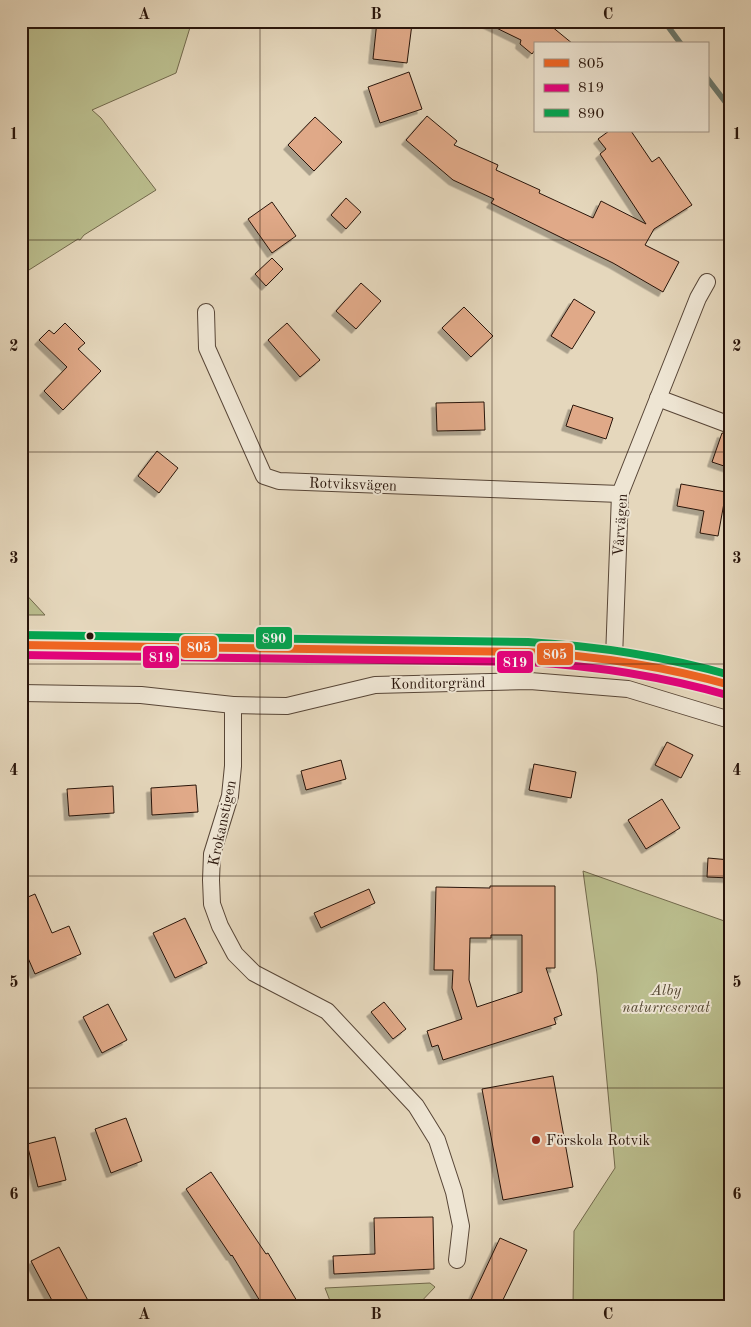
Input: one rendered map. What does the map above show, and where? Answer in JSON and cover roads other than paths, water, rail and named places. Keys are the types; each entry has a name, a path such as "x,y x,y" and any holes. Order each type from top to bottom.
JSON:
{"main road":[{"path":"21,645 309,646 555,652 614,658 695,674 730,686"}],"street":[{"name":"Vårvägen","path":"614,658 620,494 698,298 707,282"},
{"name":"Rotviksvägen","path":"206,312 207,348 264,476 278,481 620,494"},
{"path":"658,398 730,425"},
{"name":"Konditorgränd","path":"233,705 287,706 375,685 530,681 628,689 730,720"},
{"path":"21,693 141,695 233,705"},
{"name":"Krokanstigen","path":"233,705 234,766 230,796 212,854 211,871 212,904 220,926 235,954 254,973 327,1011 416,1106 437,1140 454,1192 461,1226 458,1260"}],"waterway":[{"path":"664,21 680,42"},
{"path":"708,79 730,108"}],"place":[{"name":"Förskola Rotvik","path":"536,1140"}],"park label":[{"name":"Alby naturreservat","path":"666,998"}]}
